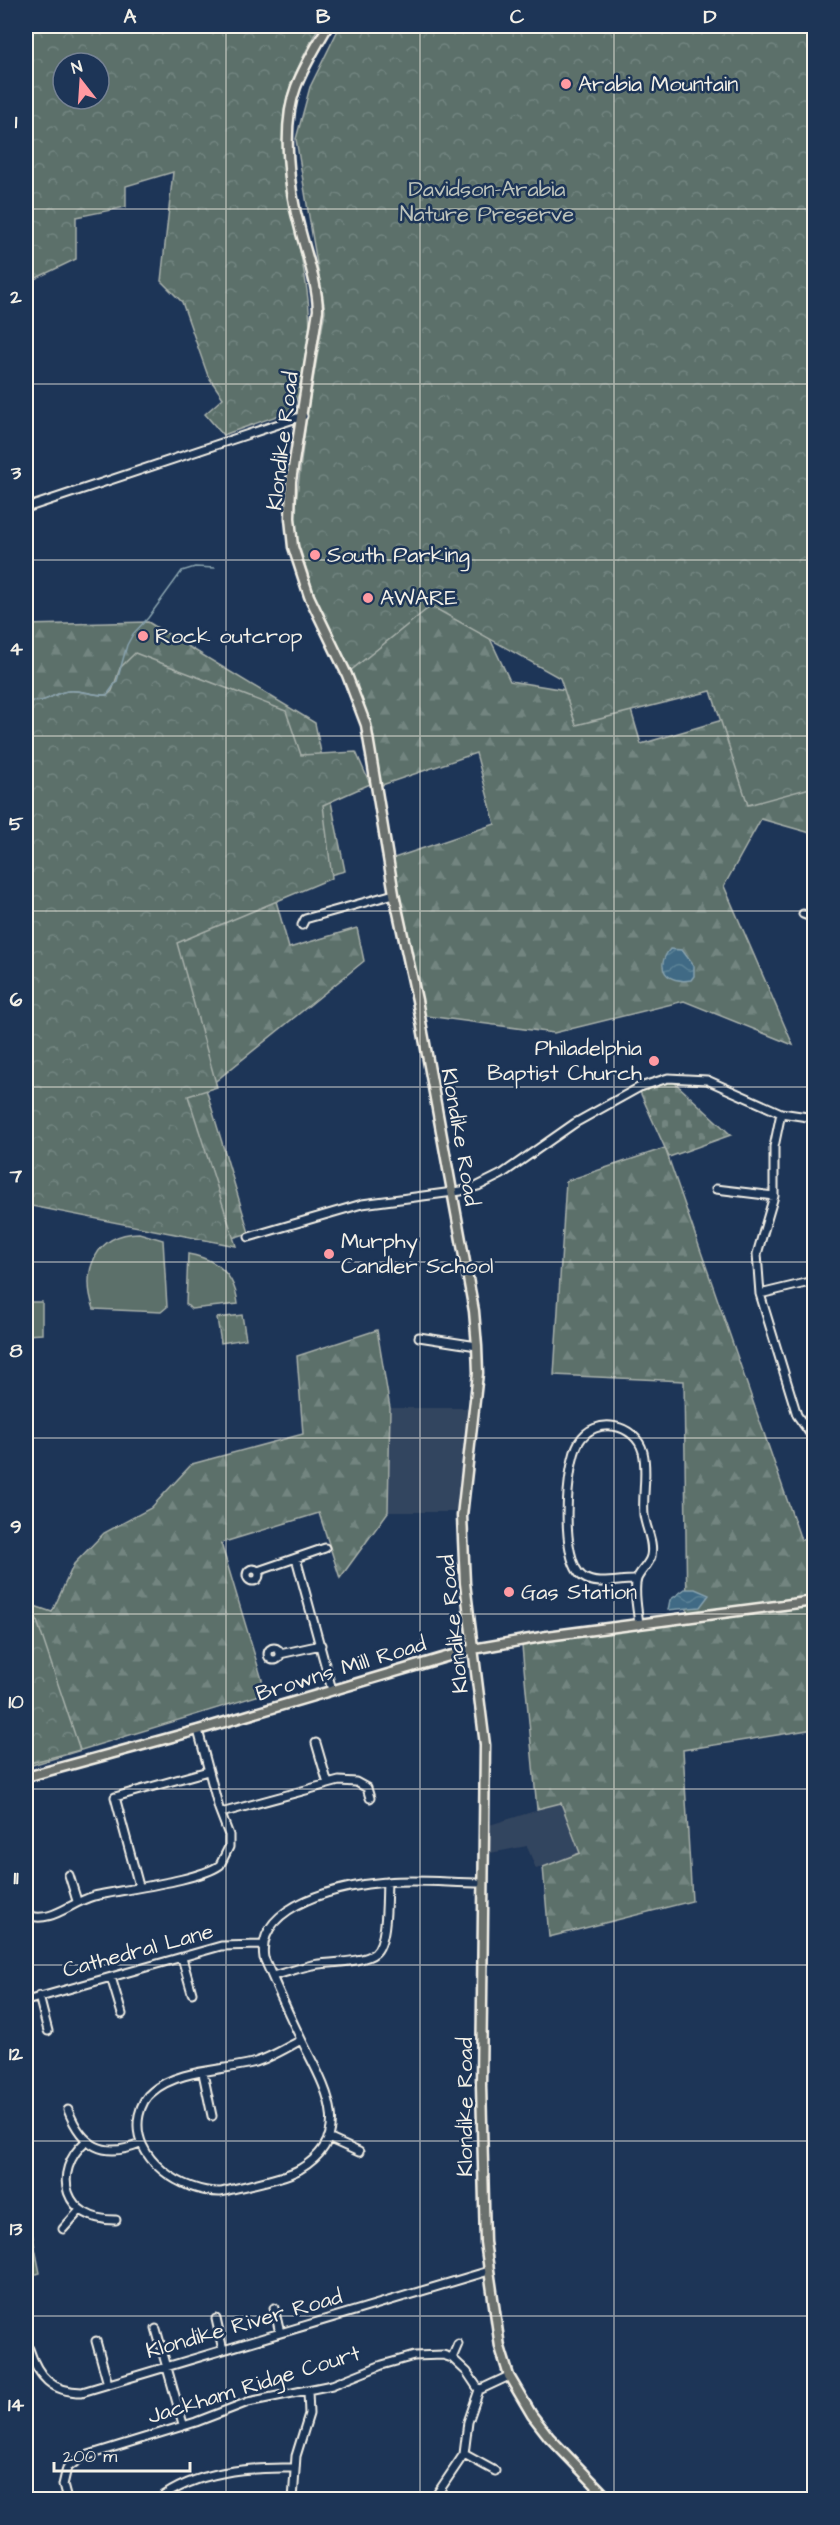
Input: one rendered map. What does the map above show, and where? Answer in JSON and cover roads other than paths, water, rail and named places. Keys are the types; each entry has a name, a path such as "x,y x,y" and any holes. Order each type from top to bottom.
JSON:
{"main road":[{"name":"Klondike Road","path":"328,26 296,86 288,117 290,158 299,227 317,290 318,310 290,495 293,547 309,596 347,675 366,725 394,894 419,1009 474,1311 478,1373 462,1516 465,1576 485,1745 482,1884 483,2214 489,2271 500,2347 509,2376 532,2415 549,2437 610,2499"},
{"name":"Browns Mill Road","path":"26,1777 198,1730 473,1649 547,1636 814,1601"}],"street":[{"path":"26,508 303,416"},
{"path":"302,925 306,919 394,894"},
{"path":"803,914 814,918"},
{"path":"249,1237 354,1206 478,1186 502,1174 575,1123 640,1087 668,1078 707,1080 781,1113 814,1118"},
{"path":"781,1113 774,1147 774,1196 757,1254 760,1294 797,1415 814,1439"},
{"path":"716,1189 774,1196"},
{"path":"760,1294 814,1281"},
{"path":"419,1337 477,1346"},
{"path":"636,1580 597,1582 575,1574 570,1558 567,1522 577,1446 588,1433 601,1427 617,1426 632,1432 639,1440 644,1457 644,1516 651,1554 636,1580 639,1625"},
{"path":"810,1507 814,1499"},
{"path":"258,1571 325,1548"},
{"path":"296,1558 332,1690"},
{"path":"280,1654 321,1644"},
{"path":"26,1915 50,1917 77,1901 139,1886 149,1887 220,1864 230,1843 198,1730"},
{"path":"316,1743 328,1784"},
{"path":"139,1886 115,1797 208,1771"},
{"path":"221,1813 344,1780 356,1782 367,1788 370,1798"},
{"path":"69,1875 77,1901"},
{"path":"301,2040 252,2063 170,2081 149,2094 142,2105 138,2123 140,2144 161,2169 200,2191 221,2192 298,2170 313,2160 328,2138 332,2110 322,2081 272,1976 262,1944 280,1915 300,1902 387,1882 482,1884"},
{"path":"272,1976 310,1965 366,1958 376,1953 382,1941 387,1882"},
{"name":"Cathedral Lane","path":"26,2001 228,1945 262,1944"},
{"path":"182,1958 192,1994"},
{"path":"111,1977 122,2014"},
{"path":"39,1996 48,2031"},
{"path":"203,2073 212,2116"},
{"path":"68,2110 75,2130 86,2141 97,2147 116,2152 140,2144"},
{"path":"328,2138 359,2152"},
{"path":"86,2141 69,2160 65,2173 70,2198 80,2210 93,2217 116,2220"},
{"path":"63,2229 80,2210"},
{"name":"Klondike River Road","path":"29,2349 40,2375 57,2389 82,2392 166,2365 489,2271"},
{"path":"274,2308 280,2333"},
{"path":"216,2319 223,2350"},
{"path":"156,2329 183,2424"},
{"path":"96,2341 108,2384"},
{"path":"458,2344 452,2358 467,2372 479,2390"},
{"name":"Jackham Ridge Court","path":"67,2499 64,2477 72,2462 183,2424 196,2422 248,2402 308,2391 414,2356 443,2355 452,2358"},
{"path":"433,2499 464,2454 468,2422 479,2390 509,2376"},
{"path":"293,2499 294,2468 309,2414 308,2391"},
{"path":"464,2454 495,2471"},
{"path":"158,2499 179,2485 201,2476 294,2468"}],"water":[{"path":"670,949 682,950 694,966 694,976 691,980 675,980 666,973 663,962"},
{"path":"685,1589 695,1589 709,1595 700,1607 668,1610 670,1600"}],"waterway":[{"path":"26,700 38,701 62,692 73,691 107,695 117,681 127,645 133,634 148,618 182,571 195,567 215,568"}],"place":[{"name":"Arabia Mountain","path":"566,84"},
{"name":"South Parking","path":"315,555"},
{"name":"AWARE","path":"368,598"},
{"name":"Rock outcrop","path":"143,636"},
{"name":"Philadelphia Baptist Church","path":"654,1061"},
{"name":"Murphy Candler School","path":"329,1254"},
{"name":"Gas Station","path":"509,1592"}],"park label":[{"name":"Davidson-Arabia Nature Preserve","path":"487,202"}]}
